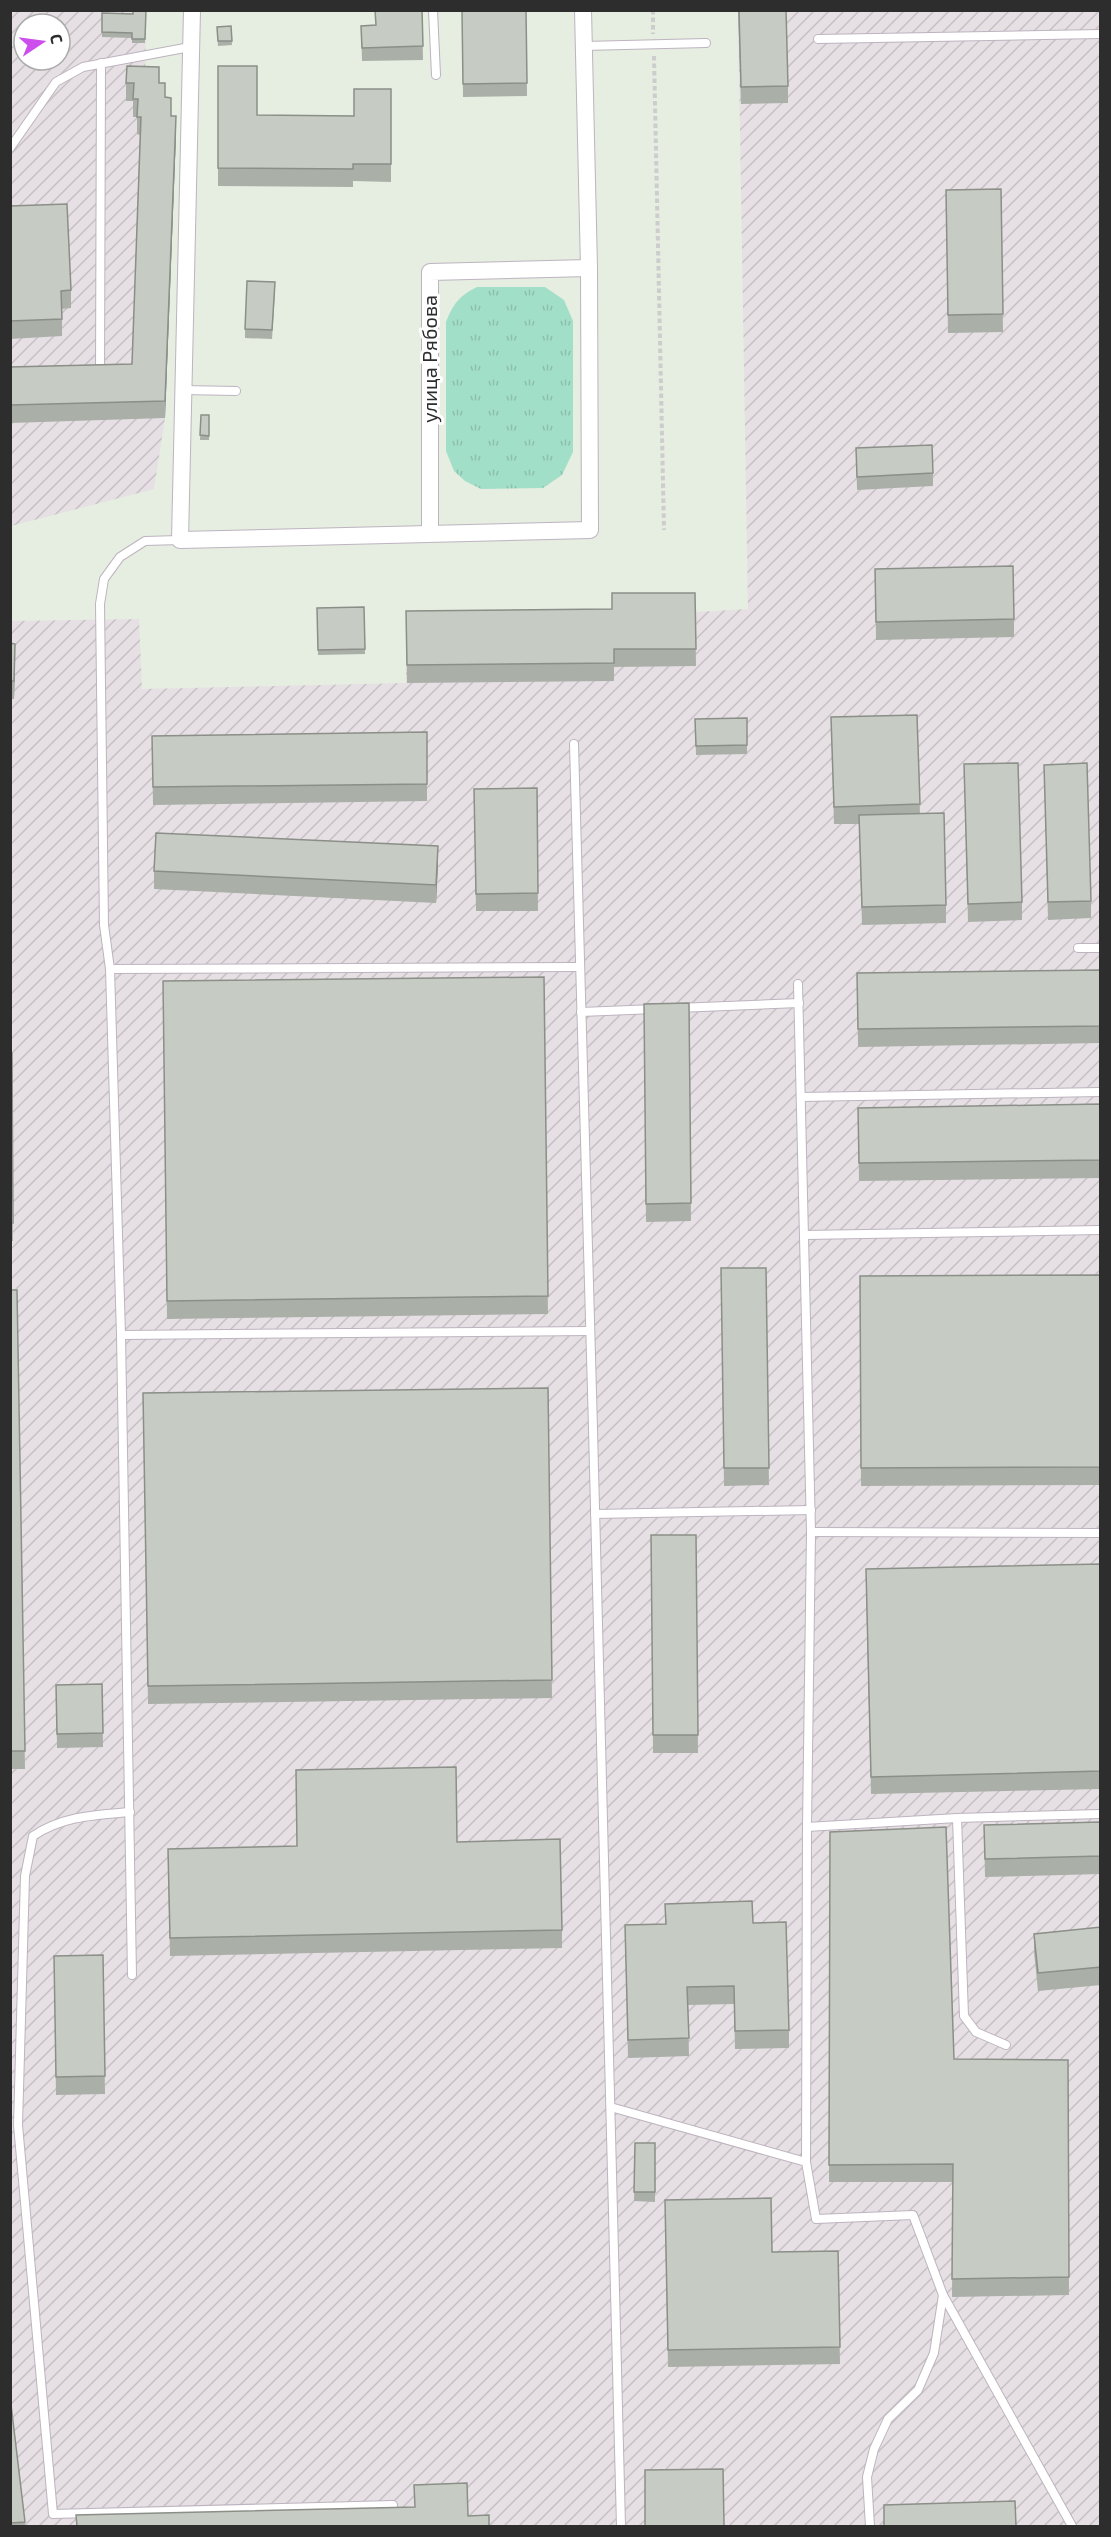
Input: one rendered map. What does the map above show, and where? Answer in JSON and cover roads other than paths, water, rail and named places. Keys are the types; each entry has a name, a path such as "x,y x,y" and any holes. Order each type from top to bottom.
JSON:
{"street":[{"path":"192,10 180,540 590,530 589,268 583,10"},
{"name":"улица Рябова","path":"430,533 430,272 589,268"}],"lane":[{"path":"433,10 436,75"},
{"path":"818,39 1101,34"},
{"path":"584,46 706,43"},
{"path":"10,148 56,82 83,67 190,47"},
{"path":"88,376 100,376 100,63"},
{"path":"183,390 236,391"},
{"path":"132,1976 121,1335 110,969 104,925 100,604 104,579 120,557 145,541 180,540"},
{"path":"574,744 589,1330 614,2108 621,2526"},
{"path":"1078,948 1101,948"},
{"path":"110,969 580,967"},
{"path":"798,984 811,1532 806,2162 816,2219 913,2215 943,2295 1072,2526"},
{"path":"673,1008 799,1003"},
{"path":"581,1012 661,1008"},
{"path":"801,1097 1101,1092"},
{"path":"804,1235 1101,1230"},
{"path":"121,1335 589,1330"},
{"path":"595,1514 810,1510"},
{"path":"811,1532 1101,1533"},
{"path":"129,1812 81,1816 50,1824 33,1836 25,1876 18,2125 53,2514 393,2505"},
{"path":"807,1827 957,1818 1101,1814"},
{"path":"957,1818 964,2016 976,2032 1006,2045"},
{"path":"614,2108 806,2162"},
{"path":"870,2526 867,2477 874,2449 888,2419 918,2390 934,2353 943,2295"}]}
